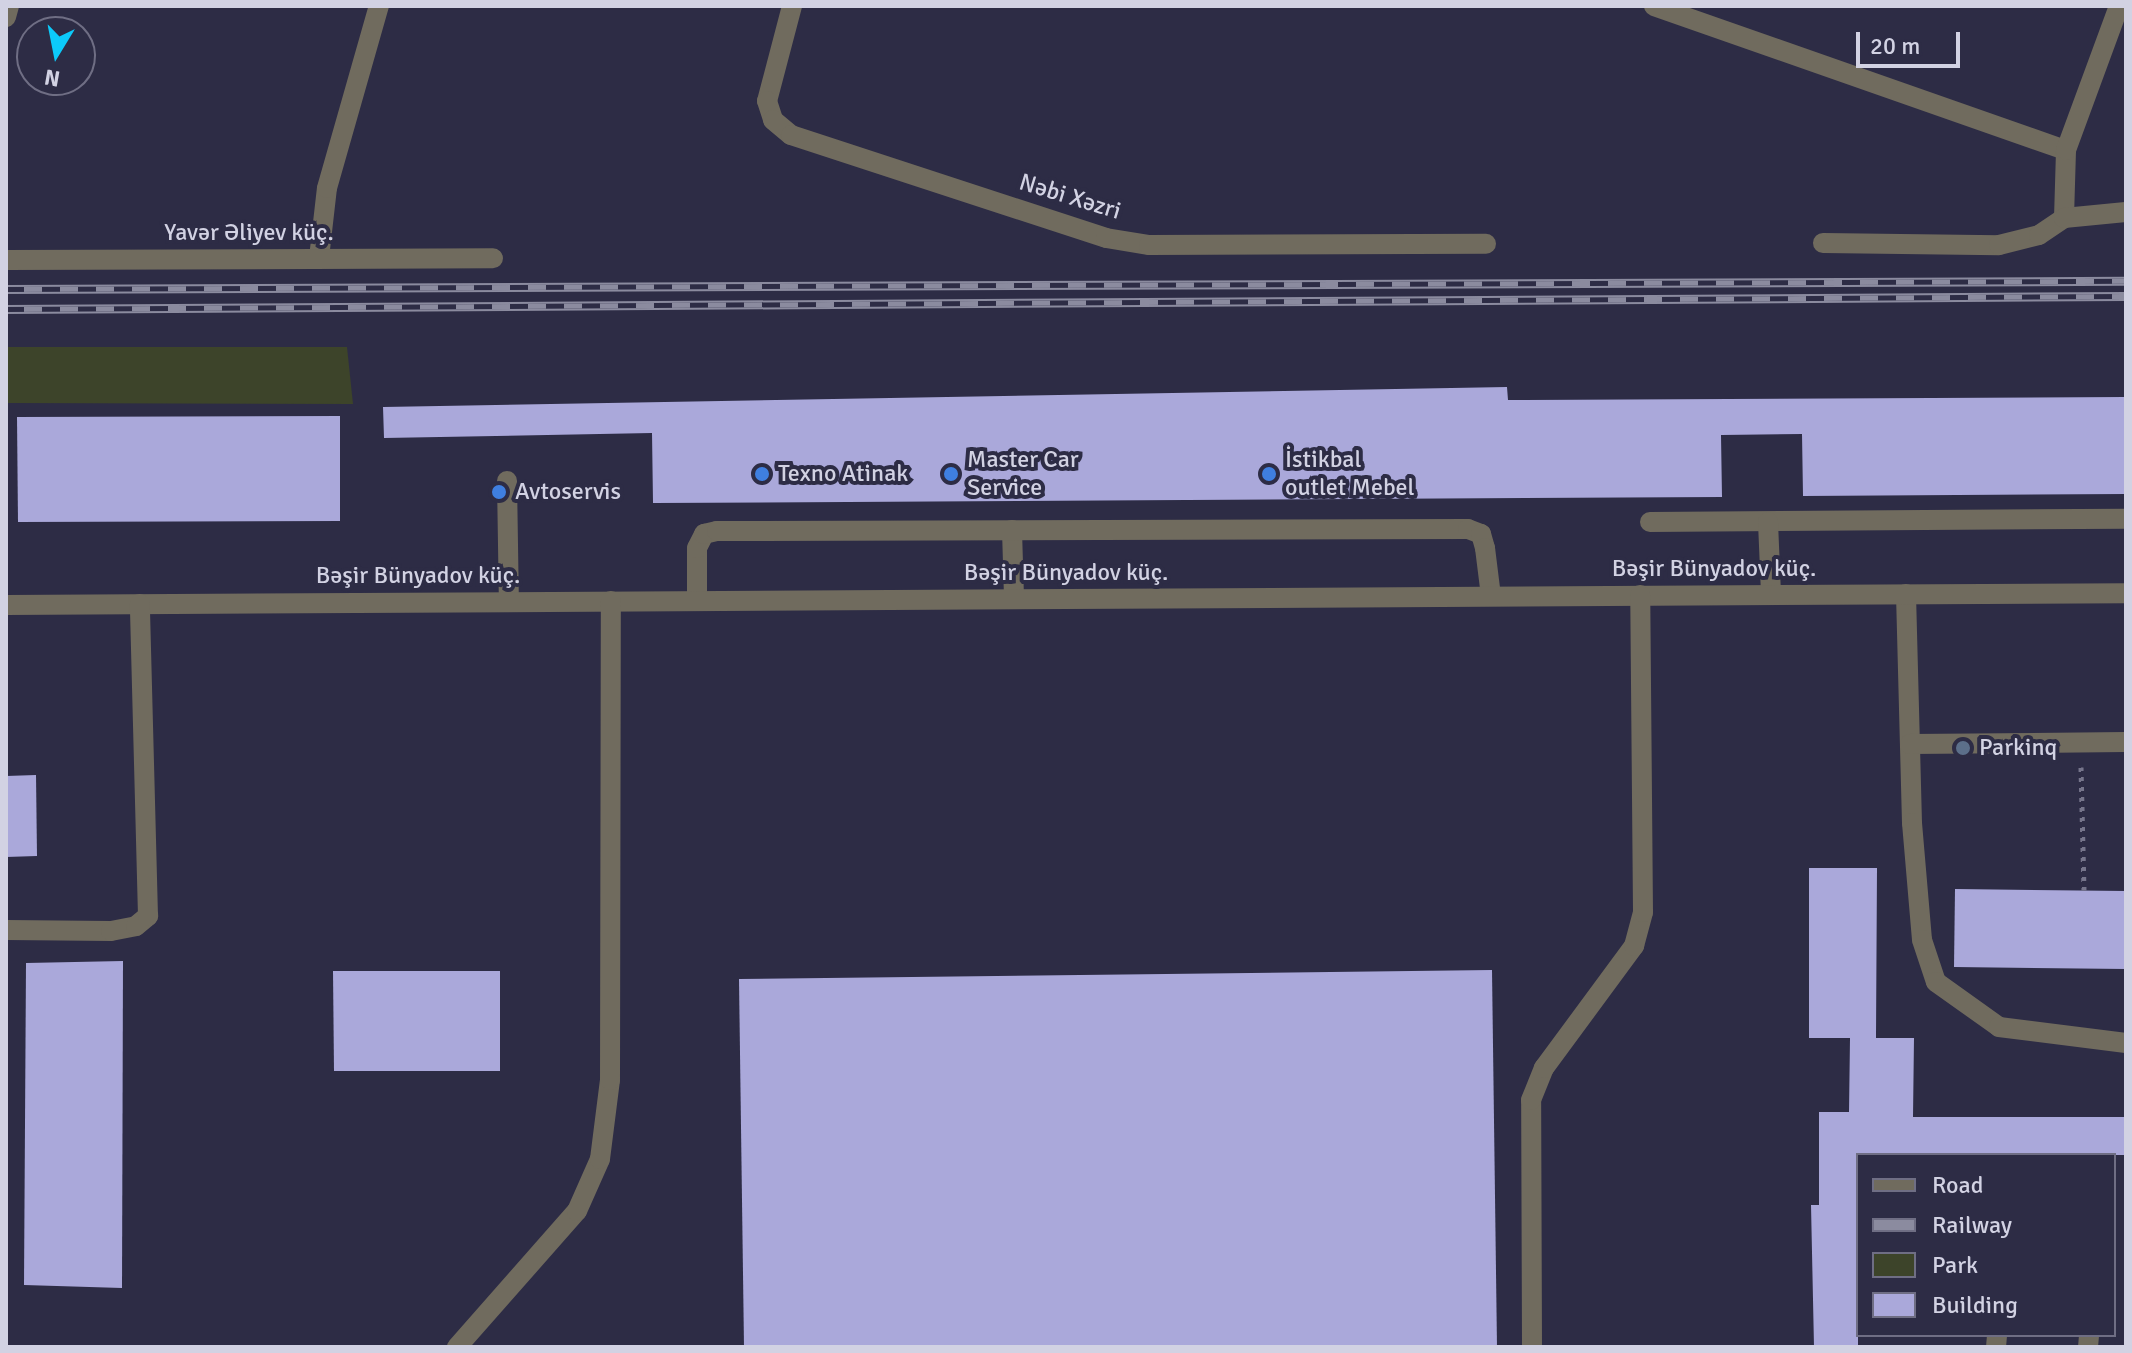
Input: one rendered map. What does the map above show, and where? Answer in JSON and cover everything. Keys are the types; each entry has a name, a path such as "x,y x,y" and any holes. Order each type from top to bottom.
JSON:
{"street":[{"path":"6,17 9,6"},
{"path":"319,258 327,188 379,6"},
{"name":"Nəbi Xəzri","path":"792,6 767,101 773,120 791,135 1106,238 1149,245 1486,244"},
{"path":"1654,6 2066,150"},
{"path":"2064,218 2066,150 2119,6"},
{"path":"1823,243 1999,245 2039,235 2064,218 2126,212"},
{"name":"Yavər Əliyev küç.","path":"6,260 493,258"},
{"path":"507,481 509,602"},
{"path":"1650,522 2126,519"},
{"path":"1768,522 1771,595"},
{"path":"697,601 697,548 704,534 717,531 1468,529 1481,534 1491,596"},
{"path":"1012,530 1014,599"},
{"name":"Bəşir Bünyadov küç.","path":"6,605 2126,593"},
{"path":"1906,594 1910,744 1922,940 1936,982 1999,1027 2126,1043"},
{"path":"1532,1347 1531,1100 1544,1068 1634,946 1643,912 1640,595"},
{"path":"457,1347 577,1211 600,1159 610,1080 611,601"},
{"path":"6,930 111,931 136,926 148,916 140,604"},
{"path":"1910,744 2126,742"}],"path":[{"path":"2080,742 2084,890"}],"green space":[{"path":"6,347 347,347 353,404 6,403"}],"building":[{"path":"1507,387 1508,400 2126,397 2126,494 1803,496 1802,434 1721,435 1722,497 653,503 652,433 384,438 383,407"},
{"path":"340,416 340,521 18,522 17,417"},
{"path":"36,775 37,856 6,857 6,776"},
{"path":"1809,868 1877,868 1876,1038 1914,1038 1913,1117 2126,1117 2126,1155 1856,1153 1858,1347 1814,1347 1811,1205 1819,1205 1819,1112 1849,1112 1850,1038 1809,1038"},
{"path":"1955,889 2126,891 2126,969 1954,967"},
{"path":"123,961 122,1288 24,1285 26,963"},
{"path":"1492,970 1497,1347 744,1347 739,979"},
{"path":"333,971 500,971 500,1071 334,1071"}],"railway":[{"path":"6,289 2126,281"},
{"path":"6,309 2126,296"}],"place":[{"name":"Texno Atinak","path":"762,474"},
{"name":"Master Car Service","path":"951,474"},
{"name":"İstikbal outlet Mebel","path":"1269,474"},
{"name":"Avtoservis","path":"499,492"},
{"name":"Parkinq","path":"1963,748"}]}
